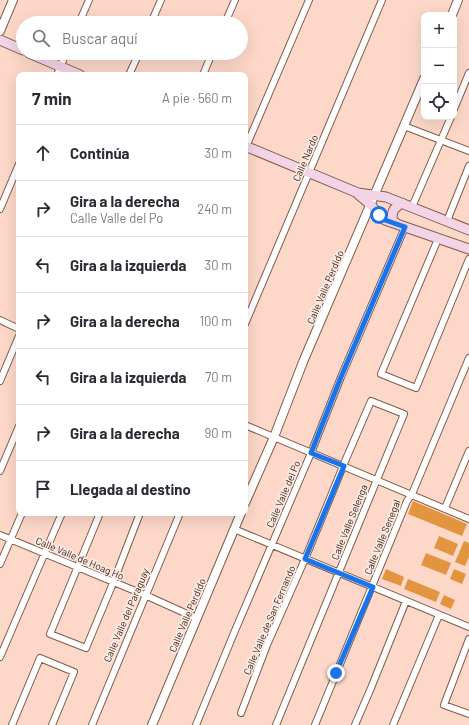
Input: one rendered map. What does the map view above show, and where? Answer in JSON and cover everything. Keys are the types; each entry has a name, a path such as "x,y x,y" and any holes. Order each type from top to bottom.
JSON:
{"main road":[{"path":"0,40 16,47"},
{"path":"40,60 58,71"},
{"path":"248,148 358,193 386,197 469,230"},
{"path":"358,193 385,220 469,249"},
{"path":"401,225 392,220 392,214 395,208 402,204"}],"street":[{"path":"0,31 13,0"},
{"path":"82,16 89,0"},
{"path":"154,16 161,0"},
{"path":"228,16 235,0"},
{"path":"248,140 309,0"},
{"name":"Calle Nardo","path":"248,317 382,0"},
{"path":"453,12 458,0"},
{"path":"58,71 63,60"},
{"path":"130,72 136,60"},
{"path":"204,72 209,60"},
{"path":"457,102 469,73"},
{"name":"Calle Valle Perdido","path":"248,496 274,437 303,362 422,84"},
{"path":"412,207 450,120"},
{"path":"404,126 469,151"},
{"path":"447,221 469,166"},
{"path":"0,208 16,171"},
{"name":"Calle Valle del Po","path":"196,725 311,453 401,225"},
{"path":"438,239 381,374 416,388 469,259"},
{"path":"0,320 16,328"},
{"path":"0,381 16,343"},
{"name":"Calle Valle Senegal","path":"315,725 373,587 407,501 412,494 469,358"},
{"name":"Calle Valle de San Fernando","path":"241,713 267,645 305,559 371,401 404,414"},
{"name":"Calle Valle Selenga","path":"276,725 404,414"},
{"path":"248,426 469,518"},
{"path":"0,471 16,433"},
{"path":"445,508 469,451"},
{"path":"0,564 21,516"},
{"path":"0,656 61,516"},
{"path":"99,516 50,634 86,648 139,516"},
{"name":"Calle Valle del Paraguay","path":"92,725 179,516"},
{"name":"Calle Valle Perdido","path":"152,725 240,516"},
{"path":"234,529 469,627"},
{"name":"Calle Valle de Hoag Ho","path":"0,535 113,583 146,595 196,618"},
{"path":"355,725 406,601"},
{"path":"393,725 439,615"},
{"path":"469,640 444,704 469,714"},
{"path":"12,725 40,658 74,672 52,725"}],"building":[{"path":"413,501 467,524 462,536 408,514"},
{"path":"439,536 458,544 453,556 434,548"},
{"path":"464,541 469,543 469,557 465,566 455,562"},
{"path":"426,553 451,563 446,575 421,565"},
{"path":"386,569 404,577 401,586 382,579"},
{"path":"454,569 466,574 462,584 450,579"},
{"path":"408,579 440,592 436,602 404,589"},
{"path":"444,595 455,600 451,609 440,604"}],"route":[{"path":"336,673 373,587 305,559 344,466 311,453 341,377 405,227 385,220 379,215"}]}
